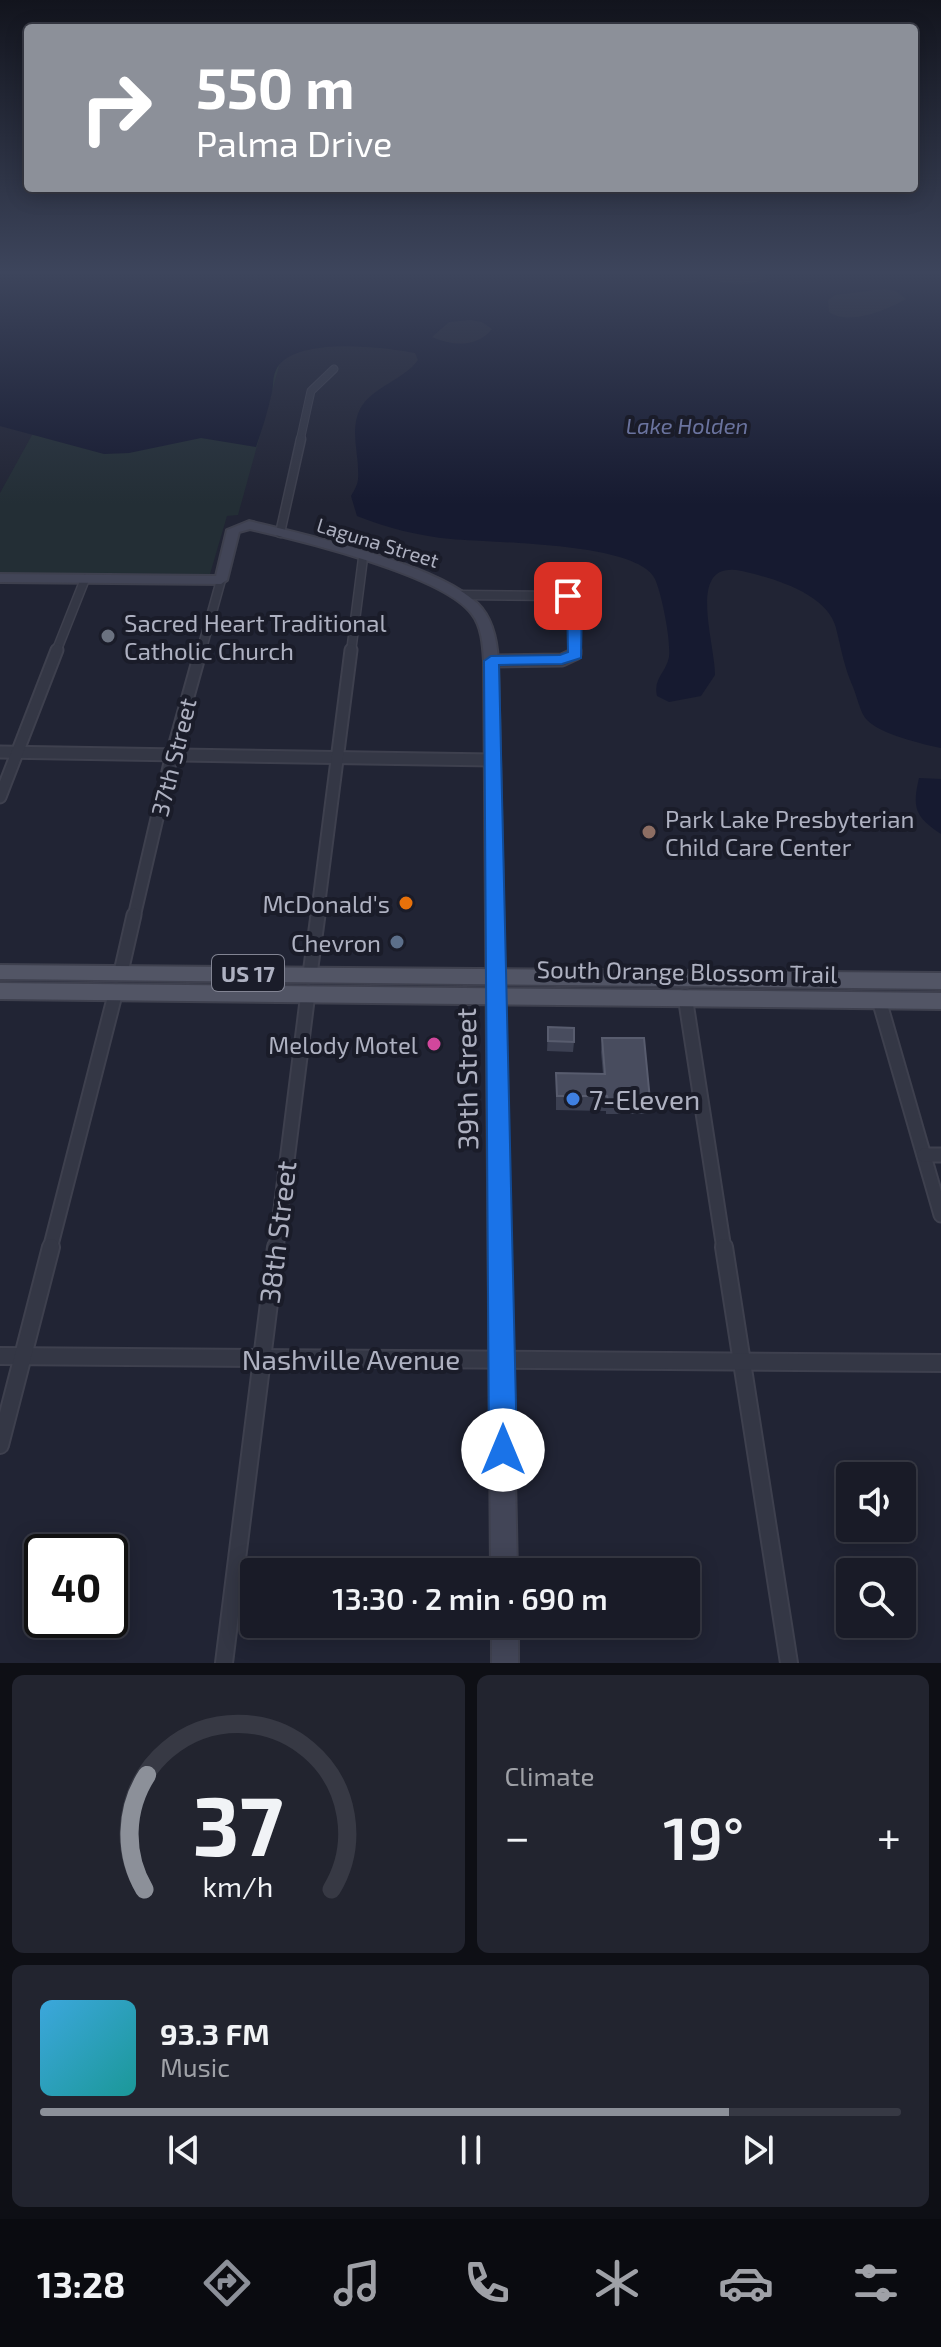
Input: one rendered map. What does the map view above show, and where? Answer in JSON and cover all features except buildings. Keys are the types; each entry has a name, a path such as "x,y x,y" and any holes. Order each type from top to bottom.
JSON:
{"main road":[{"name":"South Orange Blossom Trail","path":"0,972 118,982 496,985 941,981"},
{"path":"879,1000 883,992 893,986 913,981"},
{"name":"South Orange Blossom Trail","path":"0,991 118,982"},
{"name":"South Orange Blossom Trail","path":"496,985 685,996 941,1001"}],"street":[{"path":"280,533 311,391 334,369"},
{"name":"37th Street","path":"0,1445 118,982 172,754 231,535 236,528 249,525 280,533"},
{"name":"Laguna Street","path":"280,533 443,584 461,595"},
{"name":"38th Street","path":"224,1663 363,558"},
{"path":"0,578 221,580"},
{"path":"0,797 85,579"},
{"path":"461,595 559,594 568,596 575,603 575,654 562,660 491,661"},
{"name":"39th Street","path":"461,595 489,633 491,661 504,1558"},
{"path":"0,752 492,760"},
{"path":"685,996 789,1663"},
{"path":"879,1000 941,1215"},
{"path":"924,1155 941,1155"},
{"name":"Nashville Avenue","path":"0,1356 941,1363"},
{"path":"505,1638 505,1663"}],"shaded area":[{"path":"74,359 281,359 238,515 227,516 210,574 0,573 0,493"}],"water":[{"name":"Lake Holden","path":"0,349 317,349 287,358 275,371 269,406 256,447 201,438 129,453 104,454 0,426"},
{"name":"Lake Holden","path":"387,349 941,349 941,748 891,734 867,720 847,672 831,616 811,597 783,583 742,571 724,570 714,577 708,589 707,605 715,675 701,696 669,702 657,696 656,690 669,657 665,618 655,579 643,567 594,551 427,536 357,516 351,496 358,479 357,417 373,394 412,367 418,360 415,353"},
{"path":"919,778 941,779 941,834 918,811 916,797"}],"place":[{"name":"Sacred Heart Traditional Catholic Church","path":"108,636"},
{"name":"Park Lake Presbyterian Child Care Center","path":"649,832"},
{"name":"McDonald's","path":"406,903"},
{"name":"Chevron","path":"397,942"},
{"name":"Melody Motel","path":"434,1044"},
{"name":"7-Eleven","path":"573,1099"}],"route":[{"path":"503,1450 491,661 562,660 575,654 575,603 568,596"}]}
